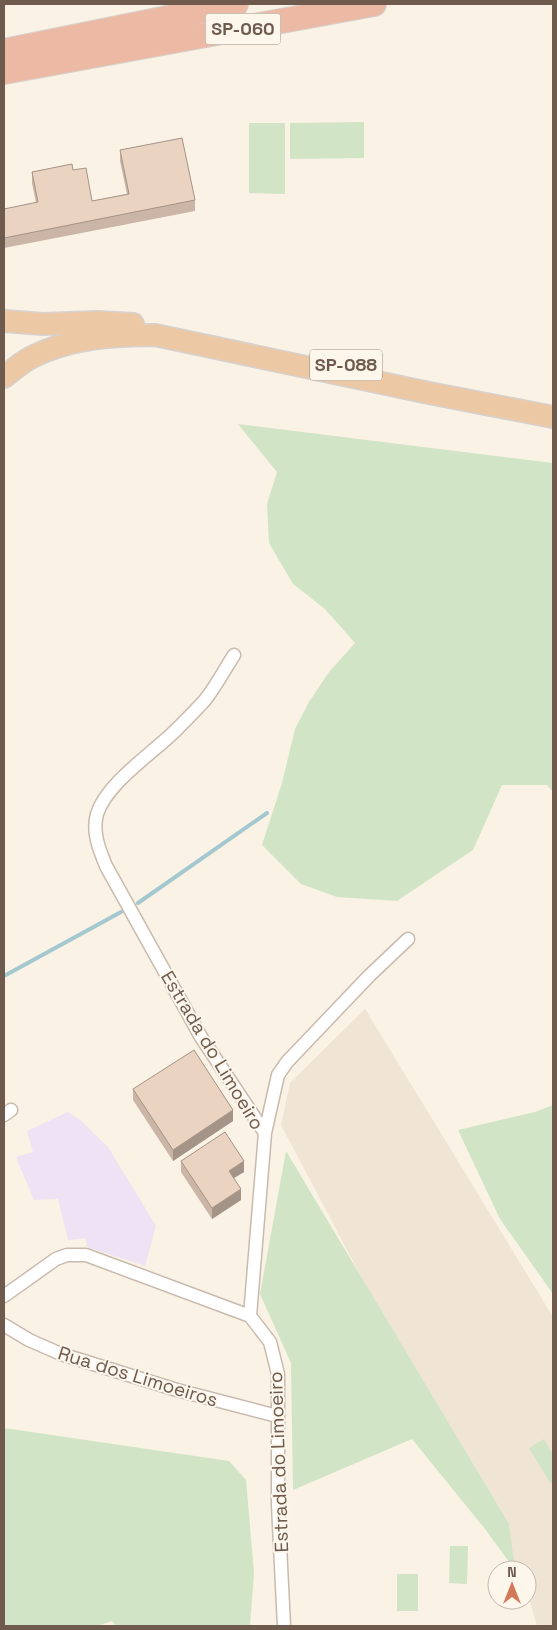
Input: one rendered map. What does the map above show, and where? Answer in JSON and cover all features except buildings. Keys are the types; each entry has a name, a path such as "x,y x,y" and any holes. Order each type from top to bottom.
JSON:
{"highway":[{"name":"SP-060","path":"4,50 236,4"},
{"name":"SP-060","path":"4,72 374,4"},
{"name":"SP-088","path":"4,321 43,324 98,322 139,324 553,404"},
{"name":"SP-088","path":"4,377 31,357 70,344 126,335 155,335 429,393 553,417"}],"street":[{"name":"Estrada do Limoeiro","path":"234,655 205,699 177,730 125,775 105,799 97,814 96,830 97,843 106,866 201,1037 265,1133 250,1316 270,1342 278,1374 278,1505 284,1626"},
{"path":"265,1133 278,1075 287,1062 369,976 408,939"},
{"path":"4,1296 56,1259 76,1254 86,1255 250,1316"},
{"name":"Rua dos Limoeiros","path":"4,1325 29,1340 61,1354 177,1390 277,1416"}],"shaded area":[{"path":"365,1009 553,1317 553,1626 537,1626 532,1610 537,1610 537,1560 511,1560 281,1125 290,1083"},
{"path":"68,1112 80,1120 108,1147 156,1226 145,1266 87,1247 86,1238 68,1240 58,1199 34,1200 16,1157 33,1152 27,1131"}],"green space":[{"path":"364,122 364,158 290,159 290,123"},
{"path":"249,123 285,123 285,194 249,193"},
{"path":"238,424 553,463 553,792 547,785 502,785 473,850 397,901 337,897 301,884 262,845 282,783 295,729 309,702 329,672 355,643 325,609 293,584 269,543 267,504 277,472"},
{"path":"553,1105 553,1294 500,1219 458,1130 535,1112"},
{"path":"286,1151 509,1524 514,1560 508,1560 412,1439 293,1490 291,1363 260,1294"},
{"path":"4,1428 229,1461 246,1480 254,1573 250,1626 116,1626 112,1621 97,1626 4,1626"},
{"path":"544,1439 553,1455 553,1482 550,1483 529,1448"},
{"path":"450,1546 468,1546 467,1584 449,1583"},
{"path":"397,1574 418,1574 418,1611 397,1611"}],"waterway":[{"path":"138,903 267,813"},
{"path":"4,976 121,912"}]}
